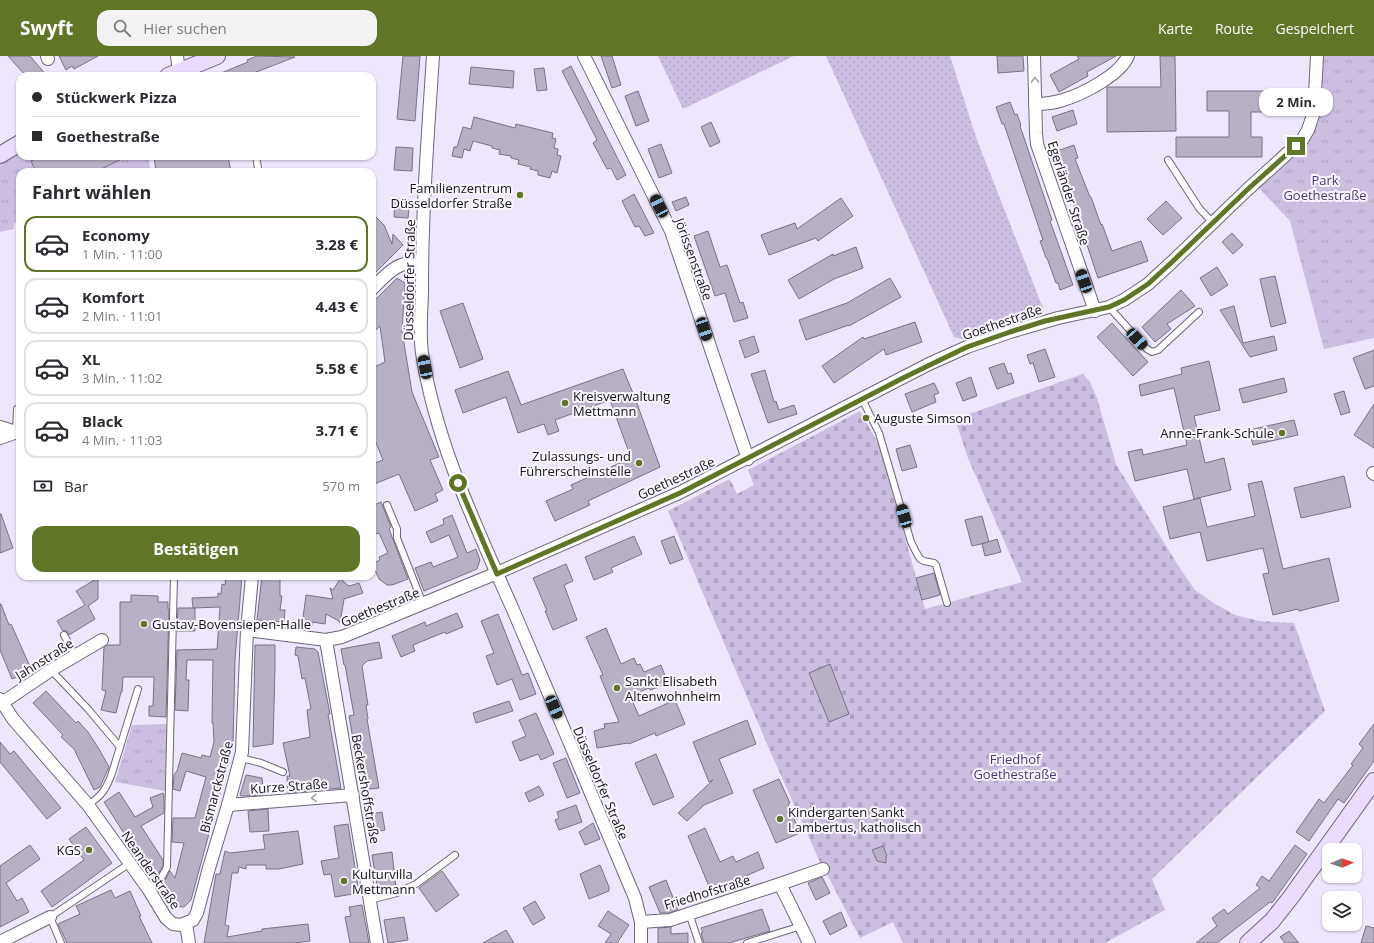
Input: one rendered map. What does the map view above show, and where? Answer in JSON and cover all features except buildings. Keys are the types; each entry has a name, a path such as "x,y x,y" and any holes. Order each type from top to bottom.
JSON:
{"main road":[{"path":"175,68 217,56"},
{"path":"0,155 16,145"},
{"path":"1248,943 1272,921 1291,897 1374,781"}],"street":[{"name":"Düsseldorfer Straße","path":"433,56 422,260 421,339 428,382 441,432 458,483 635,898 641,922 641,943"},
{"name":"Jörissenstraße","path":"584,56 671,231 748,459"},
{"name":"Egerländer Straße","path":"1034,56 1037,144 1095,311"},
{"path":"1035,104 1058,101 1078,94 1114,74 1126,61 1128,56"},
{"name":"Goethestraße","path":"247,630 326,640 334,640 342,637 497,574 680,493 937,360 987,339 1048,320 1095,311 1109,307 1124,300 1148,284 1302,140 1308,130 1314,112 1317,56"},
{"path":"376,285 391,269 411,261 422,260"},
{"path":"0,427 16,431"},
{"path":"0,438 16,432"},
{"name":"Bismarckstraße","path":"186,924 192,920 197,913 228,805 243,744 247,630 252,580"},
{"name":"Jahnstraße","path":"1,701 102,640"},
{"name":"Beckershoffstraße","path":"326,640 377,943"},
{"name":"Neanderstraße","path":"1,701 13,719 88,804 170,922 186,924 189,943"},
{"name":"Kurze Straße","path":"228,805 352,795"},
{"name":"Friedhofstraße","path":"641,922 670,920 823,869"},
{"path":"780,884 810,943"},
{"path":"0,942 50,917"}],"lane":[{"path":"1168,160 1199,208 1213,223"},
{"path":"1109,307 1147,349 1152,352 1158,350 1199,312"},
{"path":"862,399 879,432 911,542 920,559 936,565 947,603"},
{"path":"387,505 397,529 397,538 423,604"},
{"path":"149,890 160,880 167,868 174,580"},
{"path":"64,636 75,655"},
{"path":"51,670 88,709 120,747"},
{"path":"88,804 100,796 106,788 138,689"},
{"path":"240,758 261,763 283,772"},
{"path":"370,900 397,894 416,884 455,855"},
{"path":"61,943 50,917 80,900 130,863"},
{"path":"689,913 699,943"},
{"path":"747,943 801,926"}],"green space":[{"path":"658,56 794,56 683,109"},
{"path":"826,56 950,56 977,140 1043,308 961,339 954,337"},
{"name":"Park Goethestraße","path":"1321,56 1374,56 1374,338 1324,349 1290,221 1257,186 1313,132"},
{"path":"16,153 16,160 149,160 150,168 16,168 16,223 14,223 14,229 0,232 0,163"},
{"name":"Friedhof Goethestraße","path":"1083,374 1090,382 1097,398 1116,464 1179,567 1195,590 1215,604 1235,615 1259,621 1294,623 1325,711 1152,879 1165,910 1105,943 903,943 893,922 860,938 823,869 770,751 668,511 730,479 737,494 754,485 748,470 860,411 879,445 925,609 1022,582 968,458 955,419"},
{"path":"168,724 166,791 115,782 132,725"}],"place":[{"name":"Familienzentrum Düsseldorfer Straße","path":"520,195"},
{"name":"Kreisverwaltung Mettmann","path":"565,403"},
{"name":"Auguste Simson","path":"866,418"},
{"name":"Anne-Frank-Schule","path":"1282,433"},
{"name":"Zulassungs- und Führerscheinstelle","path":"639,463"},
{"name":"Gustav-Bovensiepen-Halle","path":"144,624"},
{"name":"Sankt Elisabeth Altenwohnheim","path":"617,688"},
{"name":"Kindergarten Sankt Lambertus, katholisch","path":"780,819"},
{"name":"KGS","path":"89,850"},
{"name":"Kulturvilla Mettmann","path":"344,881"}],"route":[{"path":"458,483 497,574 680,493 937,360 987,339 1045,321 1095,311 1109,307 1124,300 1148,284 1248,189 1296,146"}]}
